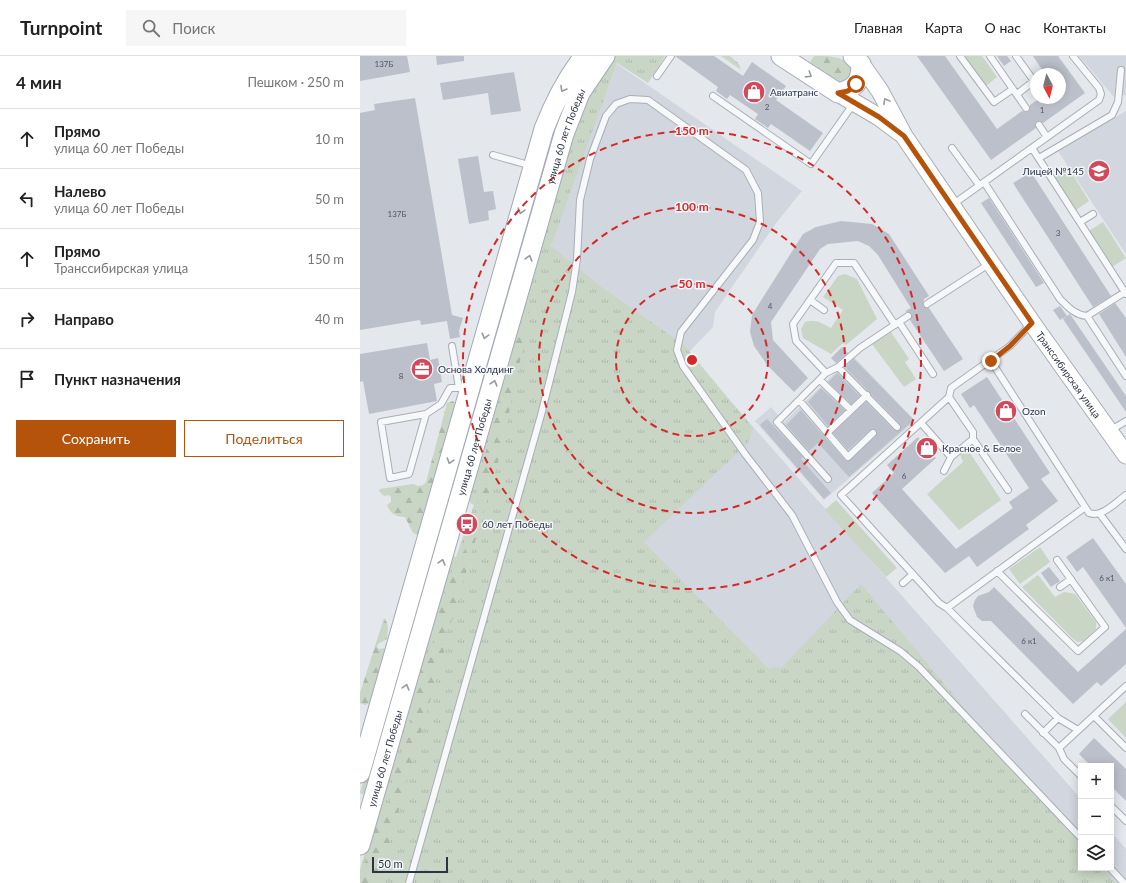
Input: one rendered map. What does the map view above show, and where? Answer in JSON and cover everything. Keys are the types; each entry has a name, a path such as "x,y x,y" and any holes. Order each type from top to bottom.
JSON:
{"main road":[{"name":"улица 60 лет Победы","path":"360,773 368,738 402,627 465,390 501,278 533,166 552,108 584,56"},
{"name":"улица 60 лет Победы","path":"360,845 571,114 580,93 605,56"},
{"path":"781,56 838,93 879,117 904,136"},
{"path":"838,93 848,91 856,84 861,75 857,60"},
{"path":"857,60 880,91 904,136"},
{"name":"Транссибирская улица","path":"904,136 1032,323 1126,455"},
{"path":"501,278 522,284"},
{"path":"402,627 421,633"}],"lane":[{"path":"658,76 671,56"},
{"path":"960,56 994,102 1034,81 1016,56"},
{"path":"990,56 1026,108"},
{"path":"952,205 1099,100 1101,94 1094,81 1073,56"},
{"path":"1039,158 1112,115 1118,102 1121,70"},
{"path":"712,96 811,164 855,102"},
{"path":"409,883 541,415 570,299 577,259 580,200 590,159 606,116 616,104 630,99 648,100 746,170 758,193 760,222 753,240 681,332 677,350 683,366 745,454 792,516 837,602 850,620 900,651 919,667 1078,835"},
{"path":"1039,125 1047,137"},
{"path":"952,148 982,184 1060,299 1072,311 1080,315 1087,316 1125,293 1032,148"},
{"path":"493,155 533,166"},
{"path":"1080,222 1093,214"},
{"path":"927,304 991,262"},
{"path":"826,373 796,342 793,324 836,263 854,263 933,374"},
{"path":"810,300 824,310"},
{"path":"828,479 777,422 826,373 838,367 860,348 908,316"},
{"path":"1087,316 1126,376"},
{"path":"1032,323 1010,346 991,361 951,388 949,398 841,495 939,603 947,608 1058,718 1078,730"},
{"path":"426,414 409,474 390,478 381,422 426,414 441,404 450,388 465,390 452,346"},
{"path":"991,361 1084,508 1094,514 1100,514 1126,495"},
{"path":"838,367 897,427"},
{"path":"820,380 851,410"},
{"path":"827,433 867,395"},
{"path":"949,398 973,432 973,438 1008,490"},
{"path":"799,400 848,456 873,433"},
{"path":"1109,431 1126,421"},
{"path":"921,423 951,457"},
{"path":"944,471 951,457 973,438"},
{"path":"947,608 1084,508"},
{"path":"1100,514 1126,549"},
{"path":"997,571 1078,651 1105,627 1057,560"},
{"path":"903,583 913,574"},
{"path":"1060,587 1071,579"},
{"path":"1059,748 1126,686"},
{"path":"1025,714 1059,748 1064,760 1078,773"},
{"path":"1094,716 1126,748"},
{"path":"1043,733 1058,718"},
{"path":"1114,809 1126,821"},
{"path":"1113,871 1124,883"}],"shaded area":[{"path":"1079,56 1126,56 1126,95 1114,97"},
{"path":"617,64 802,191 776,223 715,312 713,327 688,353 1078,796 1078,871 1114,871 1114,835 1126,849 1126,883 383,883 550,242"},
{"name":"Лицей №145","path":"1126,111 1126,254 1058,151"},
{"path":"854,357 915,421 824,500 755,421 771,407 784,422 836,372"}],"green space":[{"path":"615,56 665,56 648,83 617,63 551,246 604,289 684,345 753,428 748,443 644,542 768,668 782,667 861,584 1051,812 1078,842 1078,871 1105,871 1116,883 360,883 360,870 451,555 456,557 474,505 470,503 470,487 540,245 583,110 603,73"},
{"path":"721,56 730,56 739,64 741,70"},
{"path":"814,56 834,57 845,61 852,70 852,77 841,83 810,62"},
{"path":"964,56 982,56 997,77 986,86"},
{"path":"556,115 564,118 520,269 512,267"},
{"path":"1068,167 1089,201 1076,210 1054,176"},
{"path":"1103,222 1126,258 1112,267 1089,231"},
{"path":"845,274 857,279 877,319 846,345 843,343 831,354 803,338 801,329 805,322 813,321 819,322 831,328 843,310 823,297 838,276"},
{"path":"506,289 514,292 470,443 462,441"},
{"path":"529,311 528,325 499,459 453,618 444,636 444,652 378,883 360,883 380,810 387,806 392,795 396,764 411,731 411,705 422,661 431,649 436,632 434,619 455,563 465,550 476,513 483,463 516,331"},
{"path":"891,332 909,359 905,362 916,379 904,387 872,344"},
{"path":"453,401 456,404 418,535 413,533 405,517 393,514 390,510 387,505 391,502 391,497 389,495 384,496 379,491 380,489 413,484 418,486 423,485 426,482 447,403"},
{"path":"964,450 970,453 1001,500 959,530 927,494 963,462 960,454"},
{"path":"836,500 897,568 886,577 825,510"},
{"path":"1040,547 1050,562 1020,584 1009,569"},
{"path":"1038,575 1055,597 1064,592 1075,594 1096,622 1096,629 1083,641 1078,642 1073,639 1022,587"},
{"path":"384,618 386,620 388,631 387,639 378,644 377,647 379,649 385,648 370,703 365,705 360,703 360,693"},
{"path":"404,640 413,642 368,796 360,793"},
{"path":"1126,702 1126,738 1108,719"}],"building":[{"path":"360,56 407,56 410,72 360,81"},
{"path":"436,56 464,56 464,61 437,65"},
{"path":"675,56 714,56 743,76 752,62 786,86 776,100 823,133 810,151 771,124 768,128 755,119 758,114 730,95 727,99 716,91 718,87"},
{"path":"917,56 945,56 997,129 1022,111 1029,111 1031,104 1066,104 1066,68 1041,68 1033,56 1058,56 1085,93 1043,123 1039,121 1036,122 1036,128 991,160"},
{"path":"997,56 1007,56 1011,61 1004,66"},
{"path":"514,72 521,111 491,115 488,93 443,100 440,83"},
{"path":"415,98 452,315 463,318 459,331 460,337 450,339 447,321 421,325 420,320 360,330 360,113 375,110 374,104"},
{"path":"478,156 484,192 493,191 496,209 488,211 489,220 469,224 458,159"},
{"path":"1031,172 1111,296 1093,307 1013,183"},
{"path":"989,198 1044,283 1036,287 981,203"},
{"path":"841,221 872,224 889,234 929,296 924,299 923,306 929,308 963,359 944,371 910,320 912,314 905,311 911,308 878,255 869,246 858,241 828,244 820,249 771,322 773,340 808,378 794,392 768,366 754,346 750,332 752,315 803,234 816,227"},
{"path":"1115,303 1126,318 1126,357 1099,314"},
{"path":"1060,306 1067,316 1060,320 1053,310"},
{"path":"1070,314 1126,396 1126,412 1063,319"},
{"path":"427,343 430,360 438,358 442,382 434,384 437,401 369,414 363,381 360,382 360,354"},
{"path":"842,347 848,353 836,363 831,358"},
{"path":"854,359 914,420 849,477 818,443 809,451 786,425 801,410 845,460 849,461 876,436 877,432 874,429 870,430 848,450 833,433 866,402 894,430 900,430 900,424 845,367"},
{"path":"837,373 860,396 851,404 828,382"},
{"path":"987,377 1050,473 1041,479 1058,501 1026,525 1029,529 977,567 969,556 945,573 872,493 894,473 887,465 918,437 936,458 902,489 956,549 1013,508 1009,502 1029,488 974,405 970,408 961,394"},
{"path":"821,388 845,410 828,426 808,402"},
{"path":"767,419 803,457 801,459 831,493 824,499 760,425"},
{"path":"1093,538 1126,584 1126,628 1083,567 1077,572 1066,557"},
{"path":"1049,567 1060,581 1051,587 1041,573"},
{"path":"994,587 1078,672 1126,629 1126,664 1101,686 1097,682 1073,704 991,621 982,621 977,617 973,606 975,600 978,596 989,592"},
{"path":"1094,738 1126,769 1126,801 1114,789 1114,763 1088,763 1079,754"}],"place":[{"name":"Авиатранс","path":"754,92"},
{"name":"Лицей №145","path":"1099,171"},
{"name":"Основа Холдинг","path":"422,369"},
{"name":"Ozon","path":"1006,411"},
{"name":"Красное & Белое","path":"927,448"},
{"name":"60 лет Победы","path":"467,524"}],"route":[{"path":"856,84 848,91 838,93 879,117 904,136 1032,323 1010,346 991,361"}]}
